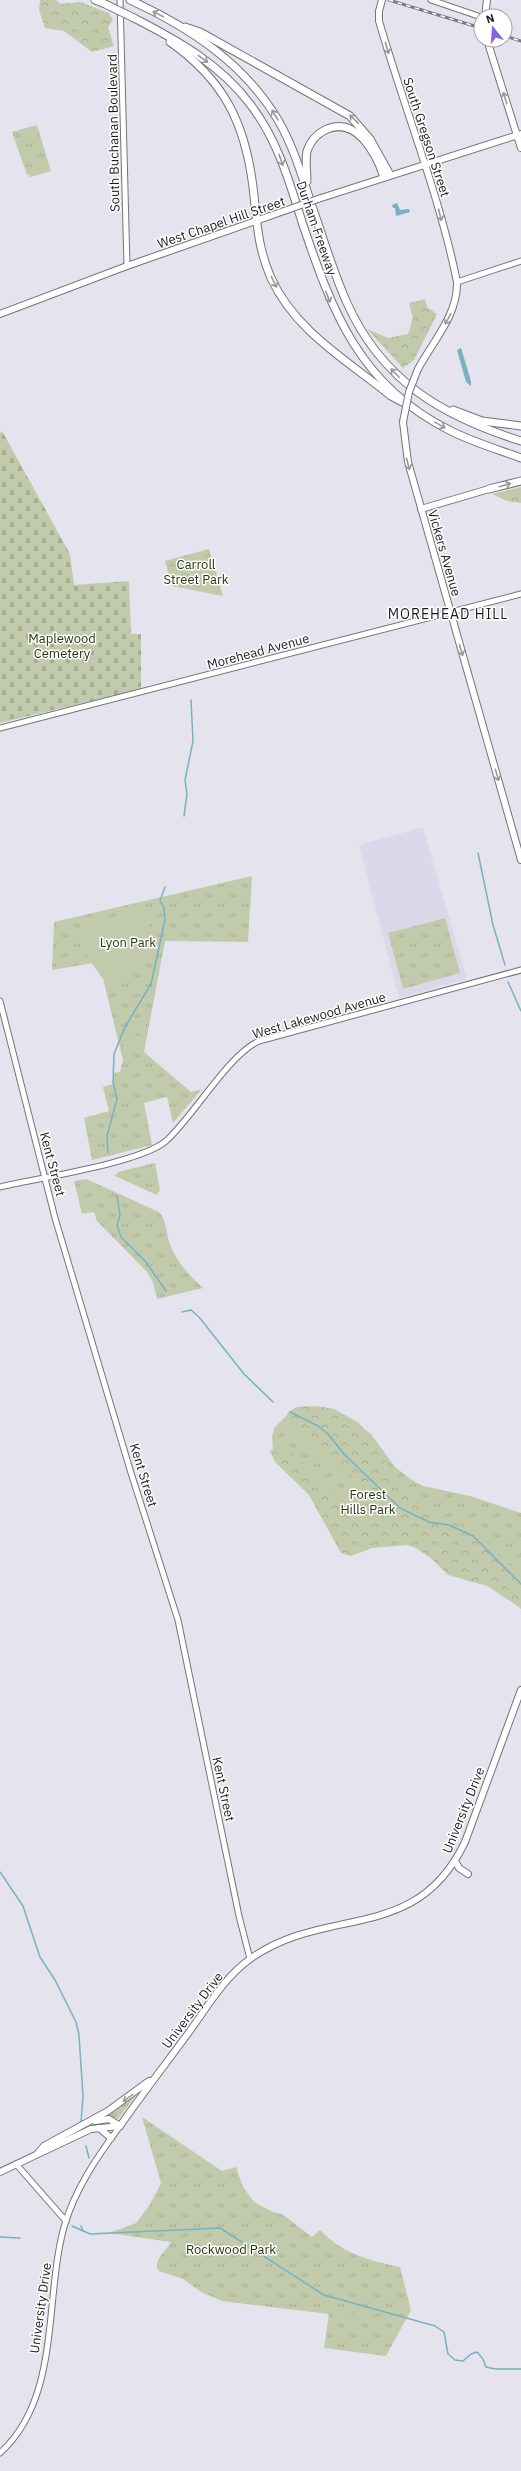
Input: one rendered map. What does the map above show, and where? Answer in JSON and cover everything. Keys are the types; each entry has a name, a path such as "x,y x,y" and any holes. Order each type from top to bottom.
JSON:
{"highway":[{"name":"Durham Freeway","path":"95,0 134,18 196,53 220,72 240,92 256,113 277,150 325,288 340,323 354,346 377,375 408,404 449,430 521,458"},
{"name":"Durham Freeway","path":"132,1 181,27 225,57 263,97 286,135 307,190 334,270 356,322 386,365 406,384 436,406 473,424 521,441"},
{"path":"181,27 190,27 200,32 350,116 370,139 387,176"},
{"path":"158,31 202,69 235,116 248,152 256,222 272,279 295,316 311,333 391,396 399,402 408,404"},
{"path":"307,190 306,158 310,145 318,134 335,127 351,129 360,136 387,176"},
{"path":"436,406 482,421 521,426"},
{"path":"489,489 521,481"}],"main road":[{"name":"South Gregson Street","path":"382,0 379,11 379,21 437,201 457,282"},
{"path":"490,48 519,135 521,148"},
{"name":"West Chapel Hill Street","path":"0,314 127,266 318,199 519,135"},
{"name":"Vickers Avenue","path":"457,282 454,306 418,370 407,398 403,422 406,453 521,860"},
{"path":"421,509 489,489"},
{"name":"University Drive","path":"120,2126 230,1977 250,1959 276,1944 304,1932 370,1918 397,1910 417,1899 437,1884 455,1861 465,1842 521,1690"},
{"path":"455,1861 459,1868 468,1874"},
{"path":"38,2153 44,2146 126,2100 158,2074"},
{"path":"90,2121 109,2119 120,2126"},
{"path":"0,2172 88,2130 120,2126"},
{"path":"99,2128 111,2138"}],"street":[{"name":"South Buchanan Boulevard","path":"120,0 127,266"},
{"path":"431,0 473,14"},
{"path":"457,282 521,261"},
{"name":"Morehead Avenue","path":"0,728 521,594"},
{"name":"West Lakewood Avenue","path":"0,1187 133,1156 161,1144 174,1133 244,1051 255,1043 521,970"},
{"name":"Kent Street","path":"0,1001 44,1177 131,1473 178,1620 238,1910 250,1959"},
{"name":"University Drive","path":"0,2453 24,2425 38,2395 58,2255 66,2221 83,2180 120,2126"},
{"path":"16,2164 66,2221"}],"shaded area":[{"path":"423,827 467,979 399,998 359,845"}],"green space":[{"path":"40,0 56,0 61,4 80,2 109,13 113,20 108,27 114,46 92,52 64,31 45,28 39,10"},
{"path":"37,125 51,171 30,177 29,174 27,175 12,132"},
{"path":"425,299 427,307 437,314 414,360 403,368 367,329 388,338 408,334 413,318 409,303"},
{"name":"Maplewood Cemetery","path":"2,431 70,554 74,585 129,581 131,634 141,634 141,689 0,723 0,433"},
{"path":"521,487 521,503 507,501 492,494"},
{"name":"Carroll Street Park","path":"209,549 223,596 172,586 165,561"},
{"name":"Lyon Park","path":"252,876 248,942 165,941 144,1052 191,1092 202,1089 173,1123 167,1097 144,1103 152,1145 92,1160 84,1118 109,1111 103,1087 113,1084 113,1073 120,1072 123,1060 99,962 52,970 54,922"},
{"path":"148,908 149,932 142,955 128,974 109,987 88,958 84,949 80,933 82,926"},
{"path":"445,918 460,973 403,989 388,933"},
{"path":"126,1034 144,1037 141,1055 123,1052"},
{"path":"155,1163 160,1190 157,1195 115,1176 118,1172"},
{"path":"86,1179 159,1212 164,1219 170,1245 176,1257 188,1273 203,1288 157,1299 153,1283 147,1272 97,1221 94,1212 82,1214 74,1181"},
{"name":"Forest Hills Park","path":"316,1406 334,1409 359,1423 376,1445 405,1494 423,1508 479,1534 506,1563 521,1571 521,1608 487,1586 448,1575 432,1559 416,1548 407,1545 372,1548 351,1556 341,1553 309,1495 275,1462 270,1451 277,1445 291,1452 304,1463 324,1490 334,1490 358,1518 367,1517 381,1511 377,1501 368,1489 307,1442 286,1421 288,1412 297,1407"},
{"name":"Forest Hills Park","path":"288,1414 354,1421 371,1434 395,1467 412,1480 423,1486 470,1496 521,1513 521,1609 505,1595 428,1555 417,1546 401,1544 311,1492 273,1450 272,1437 274,1428"},
{"path":"136,2095 118,2119 104,2116"},
{"name":"Rockwood Park","path":"142,2117 222,2171 236,2167 243,2187 254,2202 273,2212 282,2214 312,2237 320,2230 338,2245 357,2255 377,2262 400,2267 411,2310 386,2356 324,2348 329,2314 222,2301 201,2292 183,2279 159,2271 157,2267 158,2260 171,2242 109,2233 136,2223 149,2206 161,2183"},
{"path":"357,2314 359,2332 350,2333 348,2315"}],"water":[{"path":"397,203 400,210 409,209 410,212 396,216 395,208 393,208 392,205"},
{"path":"461,348 471,381 471,386 466,382 457,350"}],"waterway":[{"path":"184,816 187,794 185,780 193,741 191,700"},
{"path":"478,853 493,925 505,965"},
{"path":"108,1153 107,1136 117,1099 113,1082 114,1054 125,1027 151,984 165,920 164,907 160,901 165,887"},
{"path":"508,982 521,1011"},
{"path":"117,1196 120,1215 117,1225 121,1237 145,1261 166,1291"},
{"path":"182,1312 191,1310 199,1317 244,1374 273,1402"},
{"path":"290,1412 318,1426 328,1434 344,1454 400,1508 429,1522 449,1525 473,1536 521,1584"},
{"path":"0,1872 23,1906 40,1957 55,1980 76,2022 79,2035 83,2096 81,2123"},
{"path":"86,2146 89,2158"},
{"path":"72,2226 90,2234 220,2228 324,2295 435,2326 444,2332 448,2354 455,2360 463,2361 471,2354 477,2352 483,2359 486,2367 495,2369 521,2369"},
{"path":"81,2226 83,2231"},
{"path":"0,2237 20,2238"}],"railway":[{"path":"389,0 473,26"},
{"path":"513,38 521,41"}],"district":[{"name":"MOREHEAD HILL","path":"448,614"}]}
